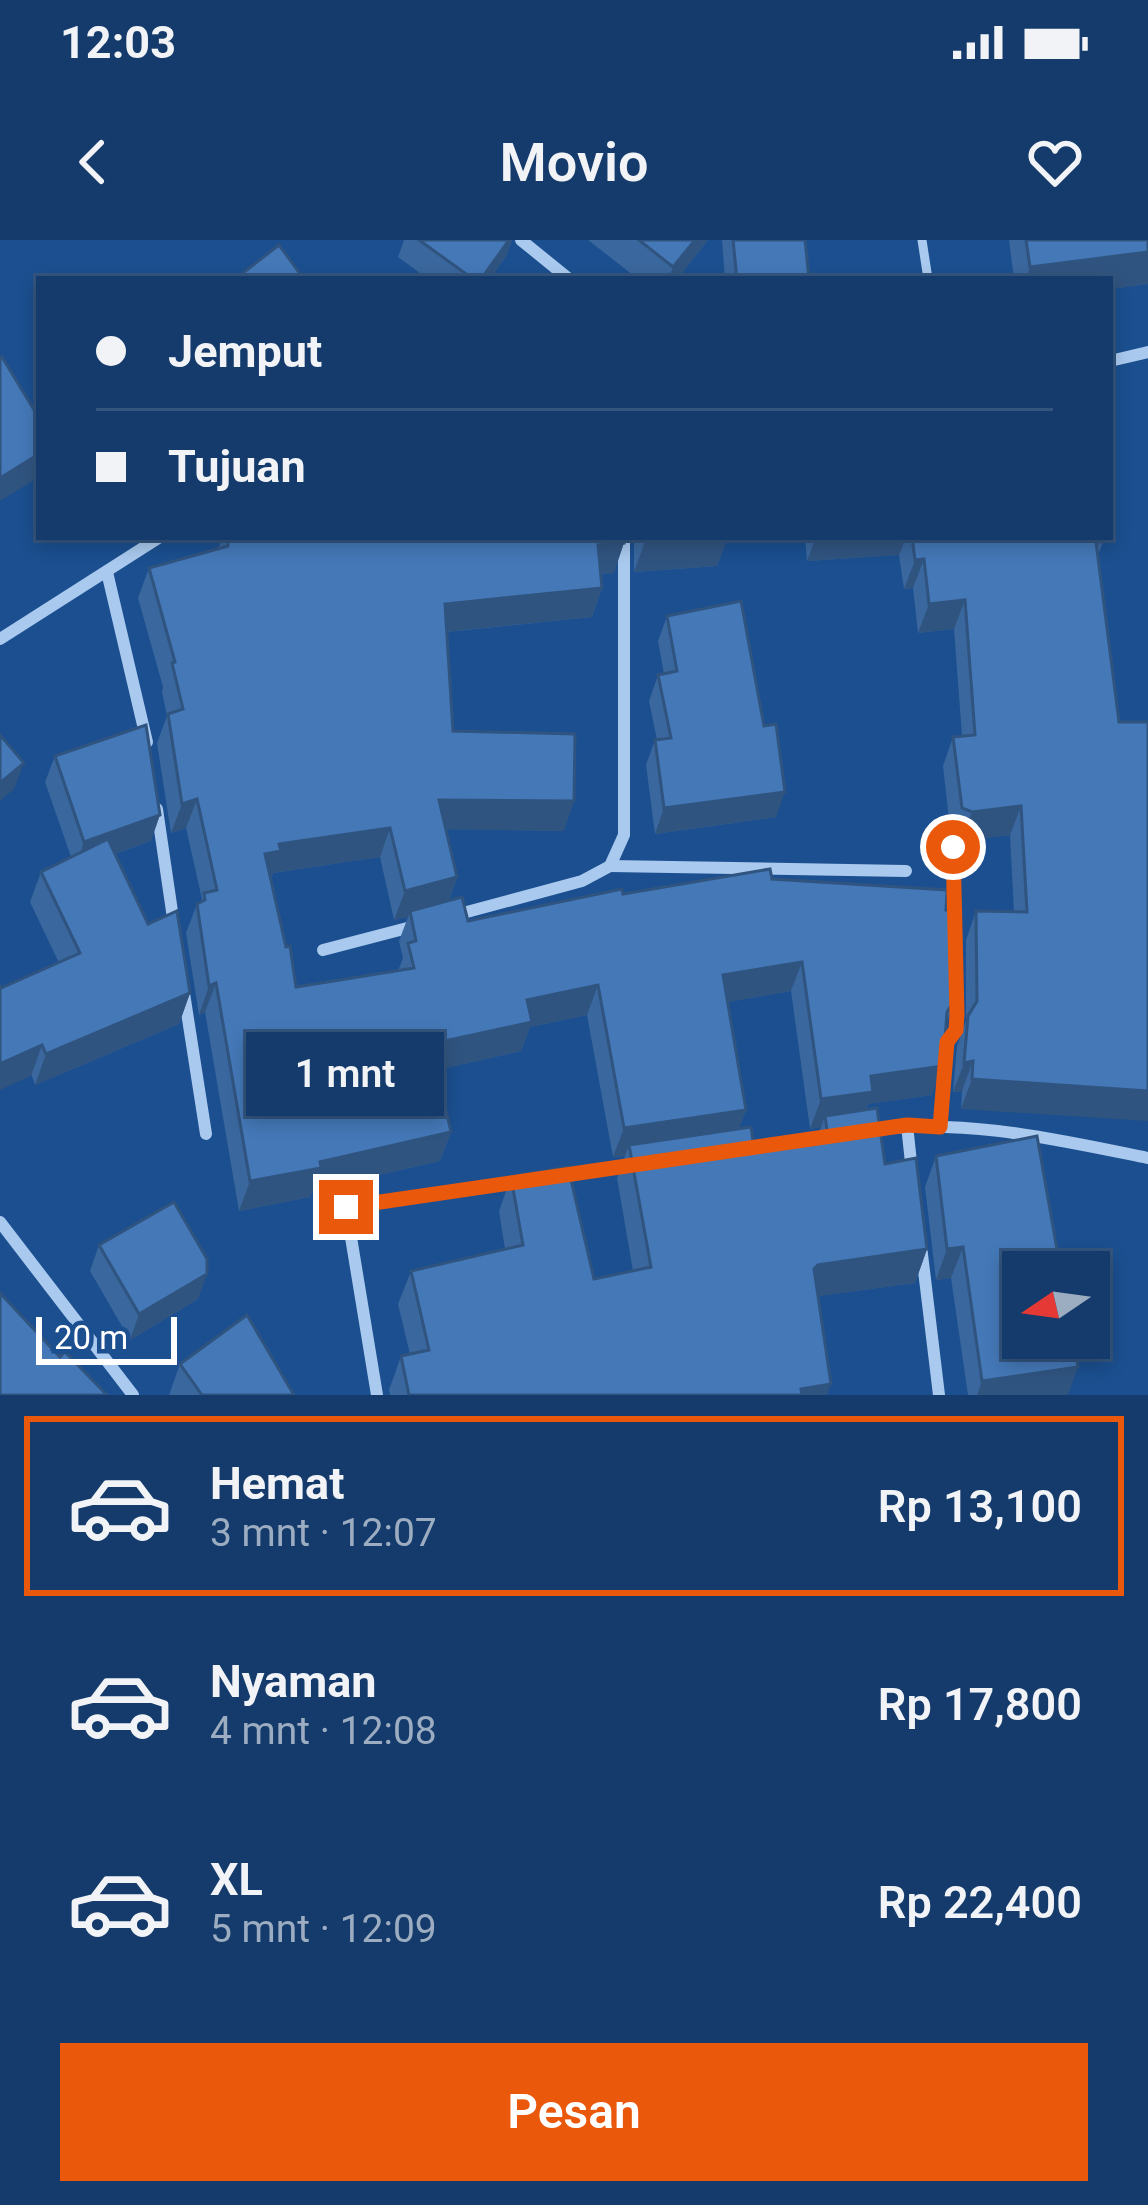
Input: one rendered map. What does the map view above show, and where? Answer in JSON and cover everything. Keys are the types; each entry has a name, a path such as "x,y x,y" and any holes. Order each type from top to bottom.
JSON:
{"street":[{"path":"521,240 565,276"},
{"path":"1113,360 1148,352"},
{"path":"0,639 155,540"},
{"path":"610,866 624,835 624,540"},
{"path":"107,572 150,766"},
{"path":"154,789 178,950"},
{"path":"953,847 955,933"},
{"path":"323,950 582,881 610,866 906,871"},
{"path":"181,973 206,1134"},
{"path":"940,1127 947,1042 956,1030 956,974"},
{"path":"907,1125 915,1193"},
{"path":"860,1132 907,1125 1019,1132 1148,1158"},
{"path":"377,1395 346,1207 650,1162"},
{"path":"1,1227 133,1395"},
{"path":"920,1238 939,1395"}],"lane":[{"path":"922,240 928,276"}],"building":[{"path":"419,240 509,240 483,276 469,276"},
{"path":"639,240 695,240 673,267"},
{"path":"733,240 805,240 809,276 737,276"},
{"path":"1026,240 1148,240 1148,252 1030,267"},
{"path":"279,245 302,276 239,276"},
{"path":"0,358 36,413 36,456 0,478"},
{"path":"228,540 624,540 598,545 602,588 445,604 453,731 575,734 574,801 439,800 457,877 405,891 390,828 279,844 281,851 265,854 296,987 414,968 408,943 416,941 410,911 462,897 468,921 622,889 623,894 770,869 772,879 947,890 946,910 955,910 957,984 947,1012 943,1066 871,1076 873,1092 821,1099 802,962 723,975 746,1110 624,1128 598,985 527,1000 532,1022 431,1044 451,1132 320,1162 321,1168 250,1181 216,983 209,986 197,904 205,900 204,893 217,890 197,799 182,804 168,714 183,709 149,568 228,546"},
{"path":"912,540 1103,540 1096,542 1119,722 1148,722 1148,1091 972,1079 973,1061 964,1063 968,1016 977,1001 976,911 1027,912 1021,806 972,812 962,808 953,737 975,735 965,600 929,604 924,559 915,560"},
{"path":"741,601 764,726 776,724 785,792 664,808 655,740 671,738 658,675 677,671 667,616"},
{"path":"146,725 160,815 84,842 55,756"},
{"path":"0,735 24,763 0,783"},
{"path":"108,839 148,924 177,911 190,993 46,1054 42,1045 0,1064 0,985 80,953 41,872"},
{"path":"877,1108 885,1164 916,1158 927,1249 814,1269 831,1384 801,1389 802,1395 409,1395 401,1356 429,1350 411,1271 523,1245 511,1177 568,1167 594,1279 651,1267 629,1145 751,1127 754,1147 828,1137 825,1116"},
{"path":"1037,1136 1057,1251 1002,1251 1002,1359 1077,1359 1078,1367 982,1381 963,1247 947,1249 936,1156"},
{"path":"174,1202 207,1259 207,1274 139,1314 99,1245"},
{"path":"0,1293 60,1357 65,1352 107,1395 0,1395"},
{"path":"247,1315 294,1395 202,1395 180,1364"}],"route":[{"path":"346,1207 907,1125 940,1127 947,1042 956,1030 957,1014 953,847"}]}
